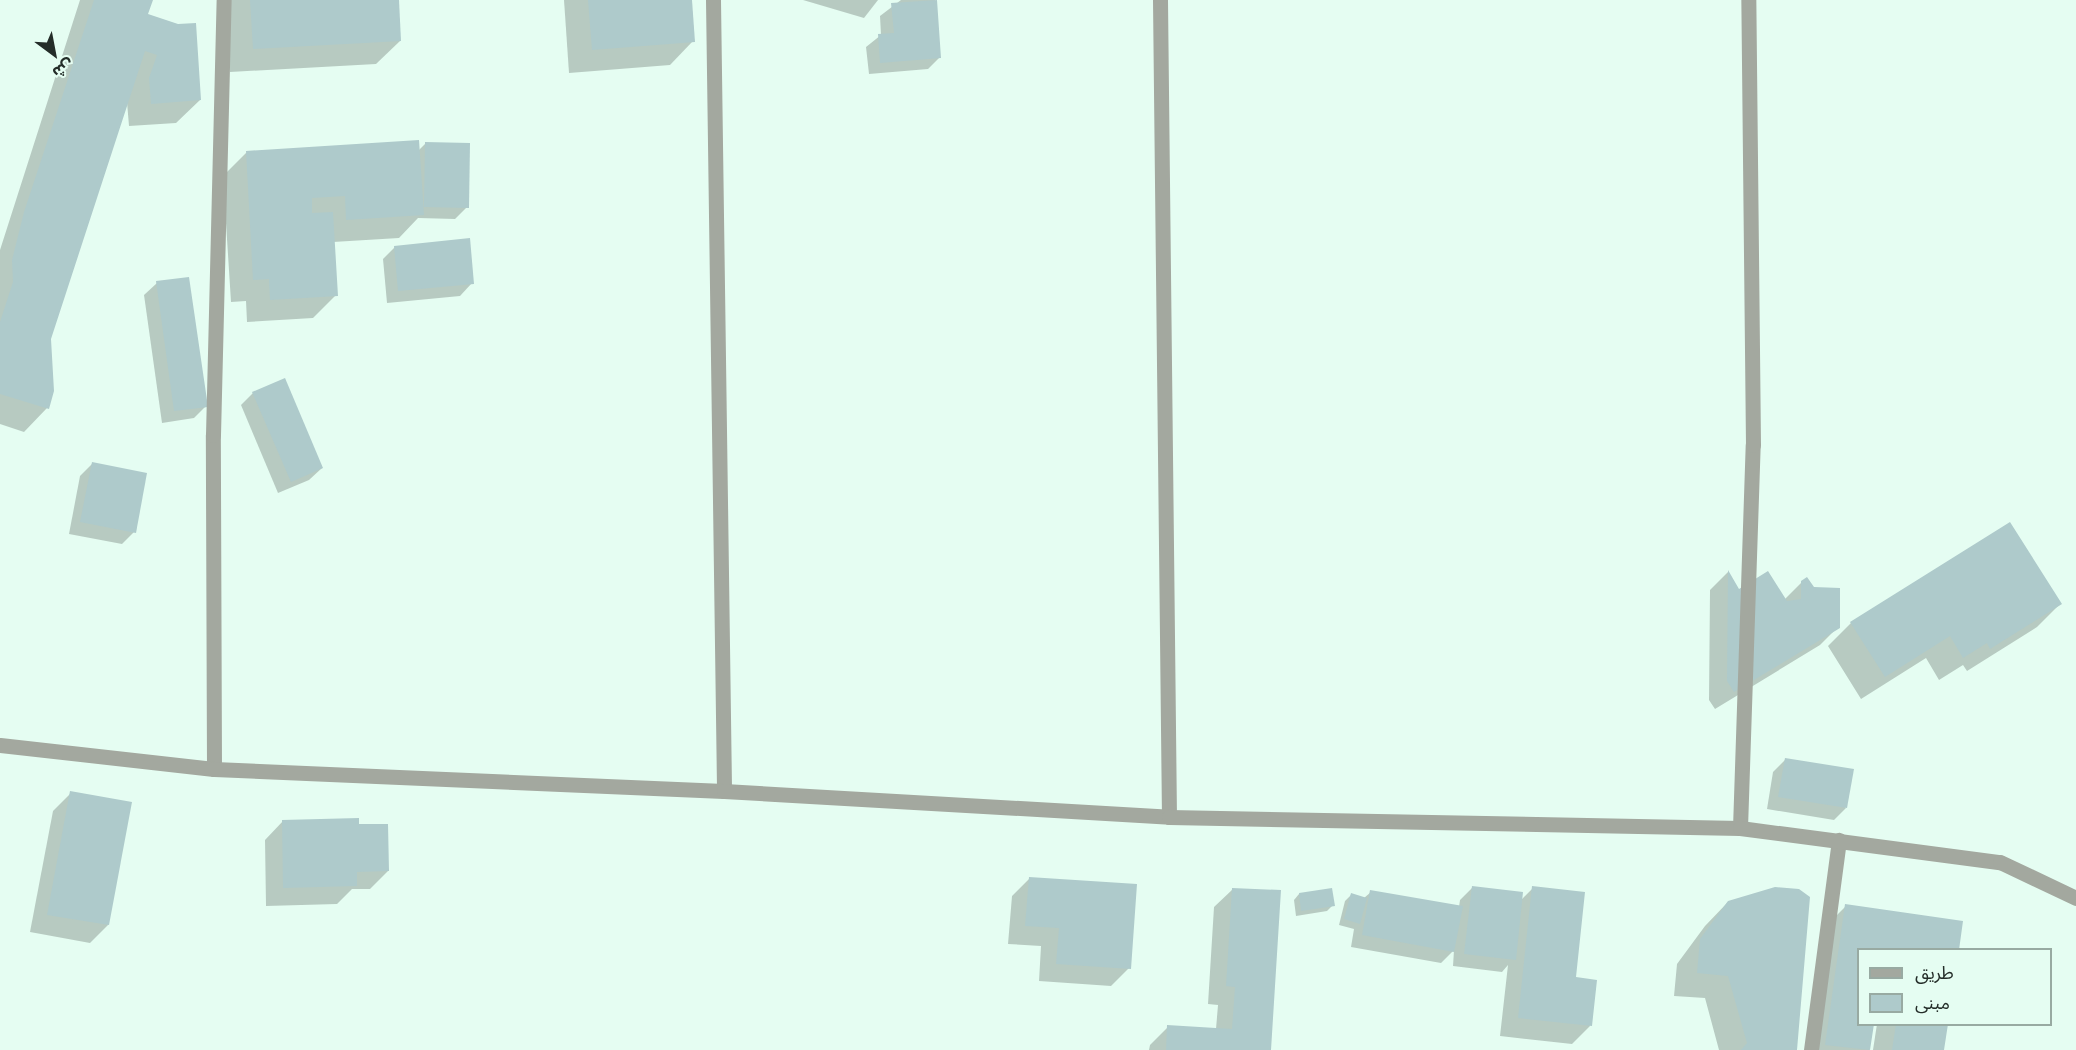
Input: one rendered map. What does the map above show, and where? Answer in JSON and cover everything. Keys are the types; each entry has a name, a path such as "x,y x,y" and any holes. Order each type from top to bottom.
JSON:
{"street":[{"path":"214,769 213,435 224,0"},
{"path":"712,0 724,791"},
{"path":"1160,0 1169,818"},
{"path":"1740,828 1754,445 1748,0"},
{"path":"0,746 214,769 724,791 1169,818 1740,828 2001,862 2076,898"},
{"path":"1811,1050 1839,840"}],"building":[{"path":"94,0 153,0 148,14 178,24 196,23 201,100 151,104 149,78 157,55 145,51 51,339 54,391 49,409 0,394 0,322 13,282 12,260 24,212"},
{"path":"250,0 399,0 401,41 253,49"},
{"path":"588,0 692,0 695,42 592,50"},
{"path":"937,0 941,58 880,63 878,34 894,33 891,3"},
{"path":"419,140 424,215 346,220 345,196 312,198 312,213 333,212 338,296 270,300 269,279 253,280 246,151"},
{"path":"425,142 470,143 469,208 424,207"},
{"path":"470,238 474,284 398,291 394,246"},
{"path":"189,277 208,407 174,411 156,281"},
{"path":"285,378 323,468 291,482 252,392"},
{"path":"92,462 147,473 136,533 80,522"},
{"path":"2010,522 2062,604 1990,649 1987,643 1963,658 1950,636 1885,677 1850,622"},
{"path":"1728,570 1739,589 1768,571 1787,601 1801,599 1801,581 1807,577 1814,587 1840,588 1840,628 1734,692 1727,681"},
{"path":"1785,758 1854,769 1847,808 1778,797"},
{"path":"70,791 132,802 109,925 47,915"},
{"path":"359,818 359,824 388,824 389,871 357,872 357,886 283,888 282,820"},
{"path":"1029,877 1137,884 1131,969 1056,964 1059,928 1025,926"},
{"path":"1472,886 1523,892 1516,960 1464,954"},
{"path":"1532,886 1585,892 1576,977 1597,980 1592,1026 1518,1018"},
{"path":"1775,887 1799,889 1810,897 1797,1050 1741,1050 1747,1043 1728,976 1697,973 1700,939 1728,901"},
{"path":"1232,888 1281,890 1271,1050 1166,1050 1167,1025 1232,1029 1235,987 1226,986"},
{"path":"1332,888 1335,906 1301,911 1299,893"},
{"path":"1370,890 1463,906 1454,952 1362,935"},
{"path":"1351,893 1367,898 1360,924 1344,919"},
{"path":"1845,904 1963,921 1959,948 1857,948 1857,1026 1874,1026 1870,1050 1825,1045"},
{"path":"1896,1026 1948,1026 1944,1050 1892,1050"}]}
